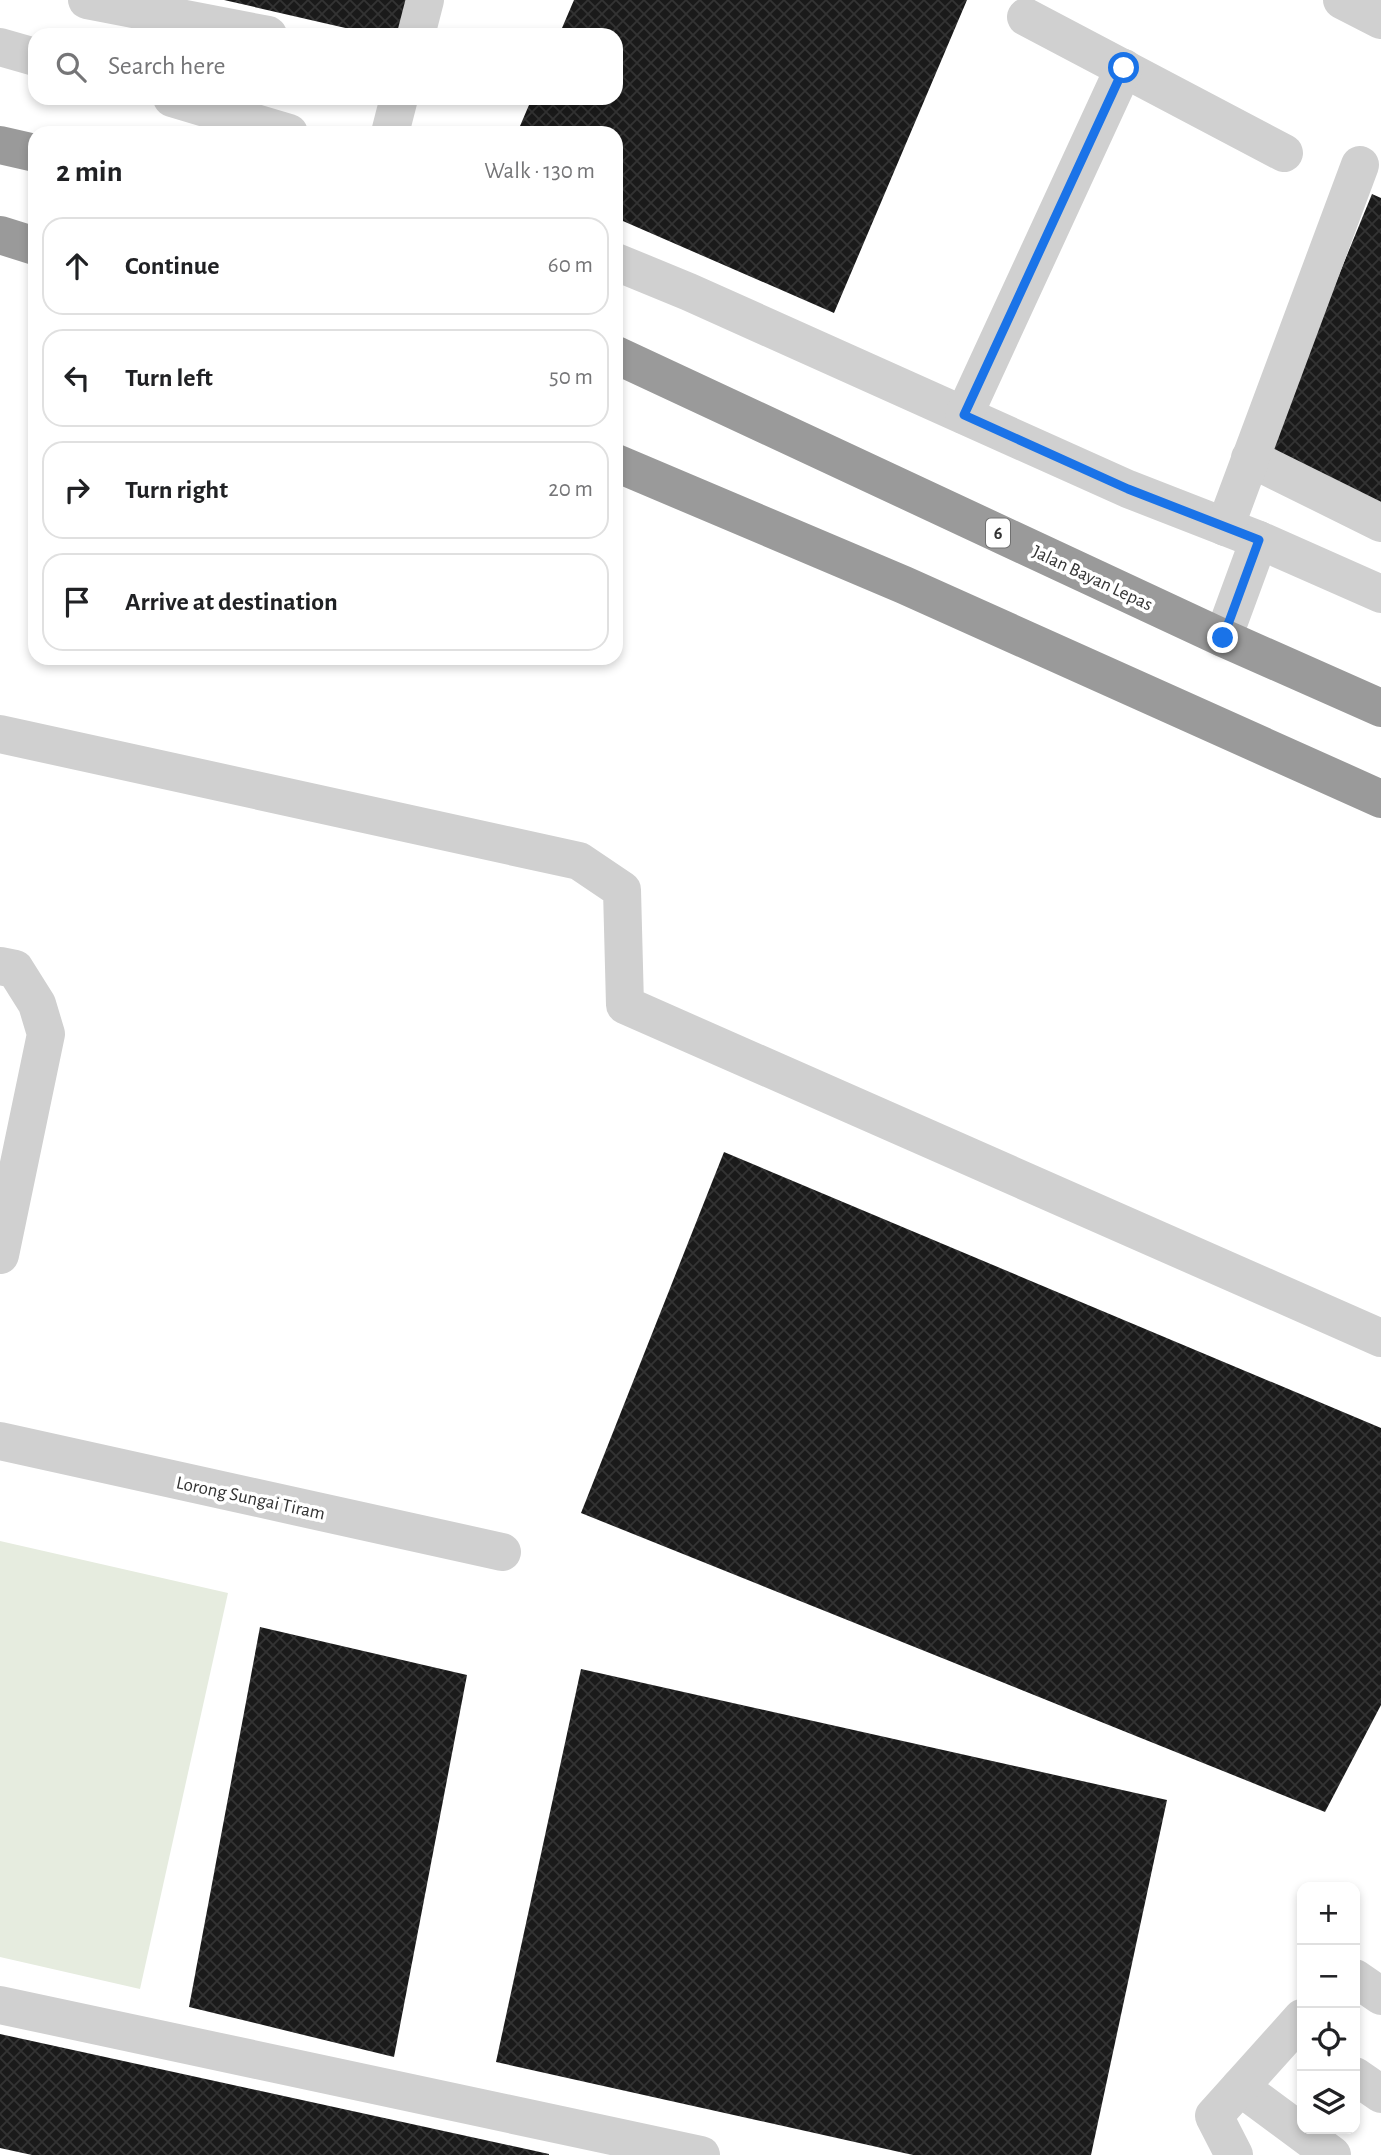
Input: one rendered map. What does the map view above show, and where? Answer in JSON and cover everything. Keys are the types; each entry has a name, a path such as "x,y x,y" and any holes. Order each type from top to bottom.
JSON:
{"highway":[{"path":"0,145 28,151"},
{"path":"0,235 28,244"},
{"name":"Jalan Bayan Lepas","path":"623,358 1223,638 1381,708"},
{"path":"623,466 904,585 1381,799"}],"street":[{"path":"87,0 232,28"},
{"path":"418,28 425,0"},
{"path":"1342,0 1381,20"},
{"path":"1026,17 1284,153"},
{"path":"0,47 28,55"},
{"path":"964,415 1124,68"},
{"path":"195,105 266,126"},
{"path":"392,126 397,105"},
{"path":"1223,638 1242,533 1250,458 1360,165"},
{"path":"623,265 1128,489 1242,533 1381,594"},
{"path":"1250,458 1381,523"},
{"path":"0,734 579,861 622,890 625,1005 1381,1338"},
{"path":"0,966 15,969 37,1004 46,1034 0,1255"},
{"name":"Lorong Sungai Tiram","path":"0,1441 502,1552"},
{"path":"1360,1981 1381,1996"},
{"path":"0,2005 701,2155"},
{"path":"1234,2155 1214,2116 1297,2030"},
{"path":"1360,2079 1381,2094"},
{"path":"1240,2087 1332,2155"}],"shaded area":[{"path":"0,1541 228,1593 140,1989 0,1957"}],"building":[{"path":"224,0 422,0 416,28 346,28"},
{"path":"574,0 967,0 834,313 623,221 623,126 520,126 529,105 623,105 623,28 562,28"},
{"path":"1372,194 1381,198 1381,509 1263,460"},
{"path":"724,1152 1381,1428 1381,1705 1325,1812 581,1513"},
{"path":"260,1627 467,1675 394,2057 189,2007"},
{"path":"581,1669 1167,1800 1091,2155 913,2155 496,2062"},
{"path":"0,2034 549,2155 32,2155 0,2148"}],"route":[{"path":"1124,68 964,415 1128,489 1259,540 1223,638"}]}
